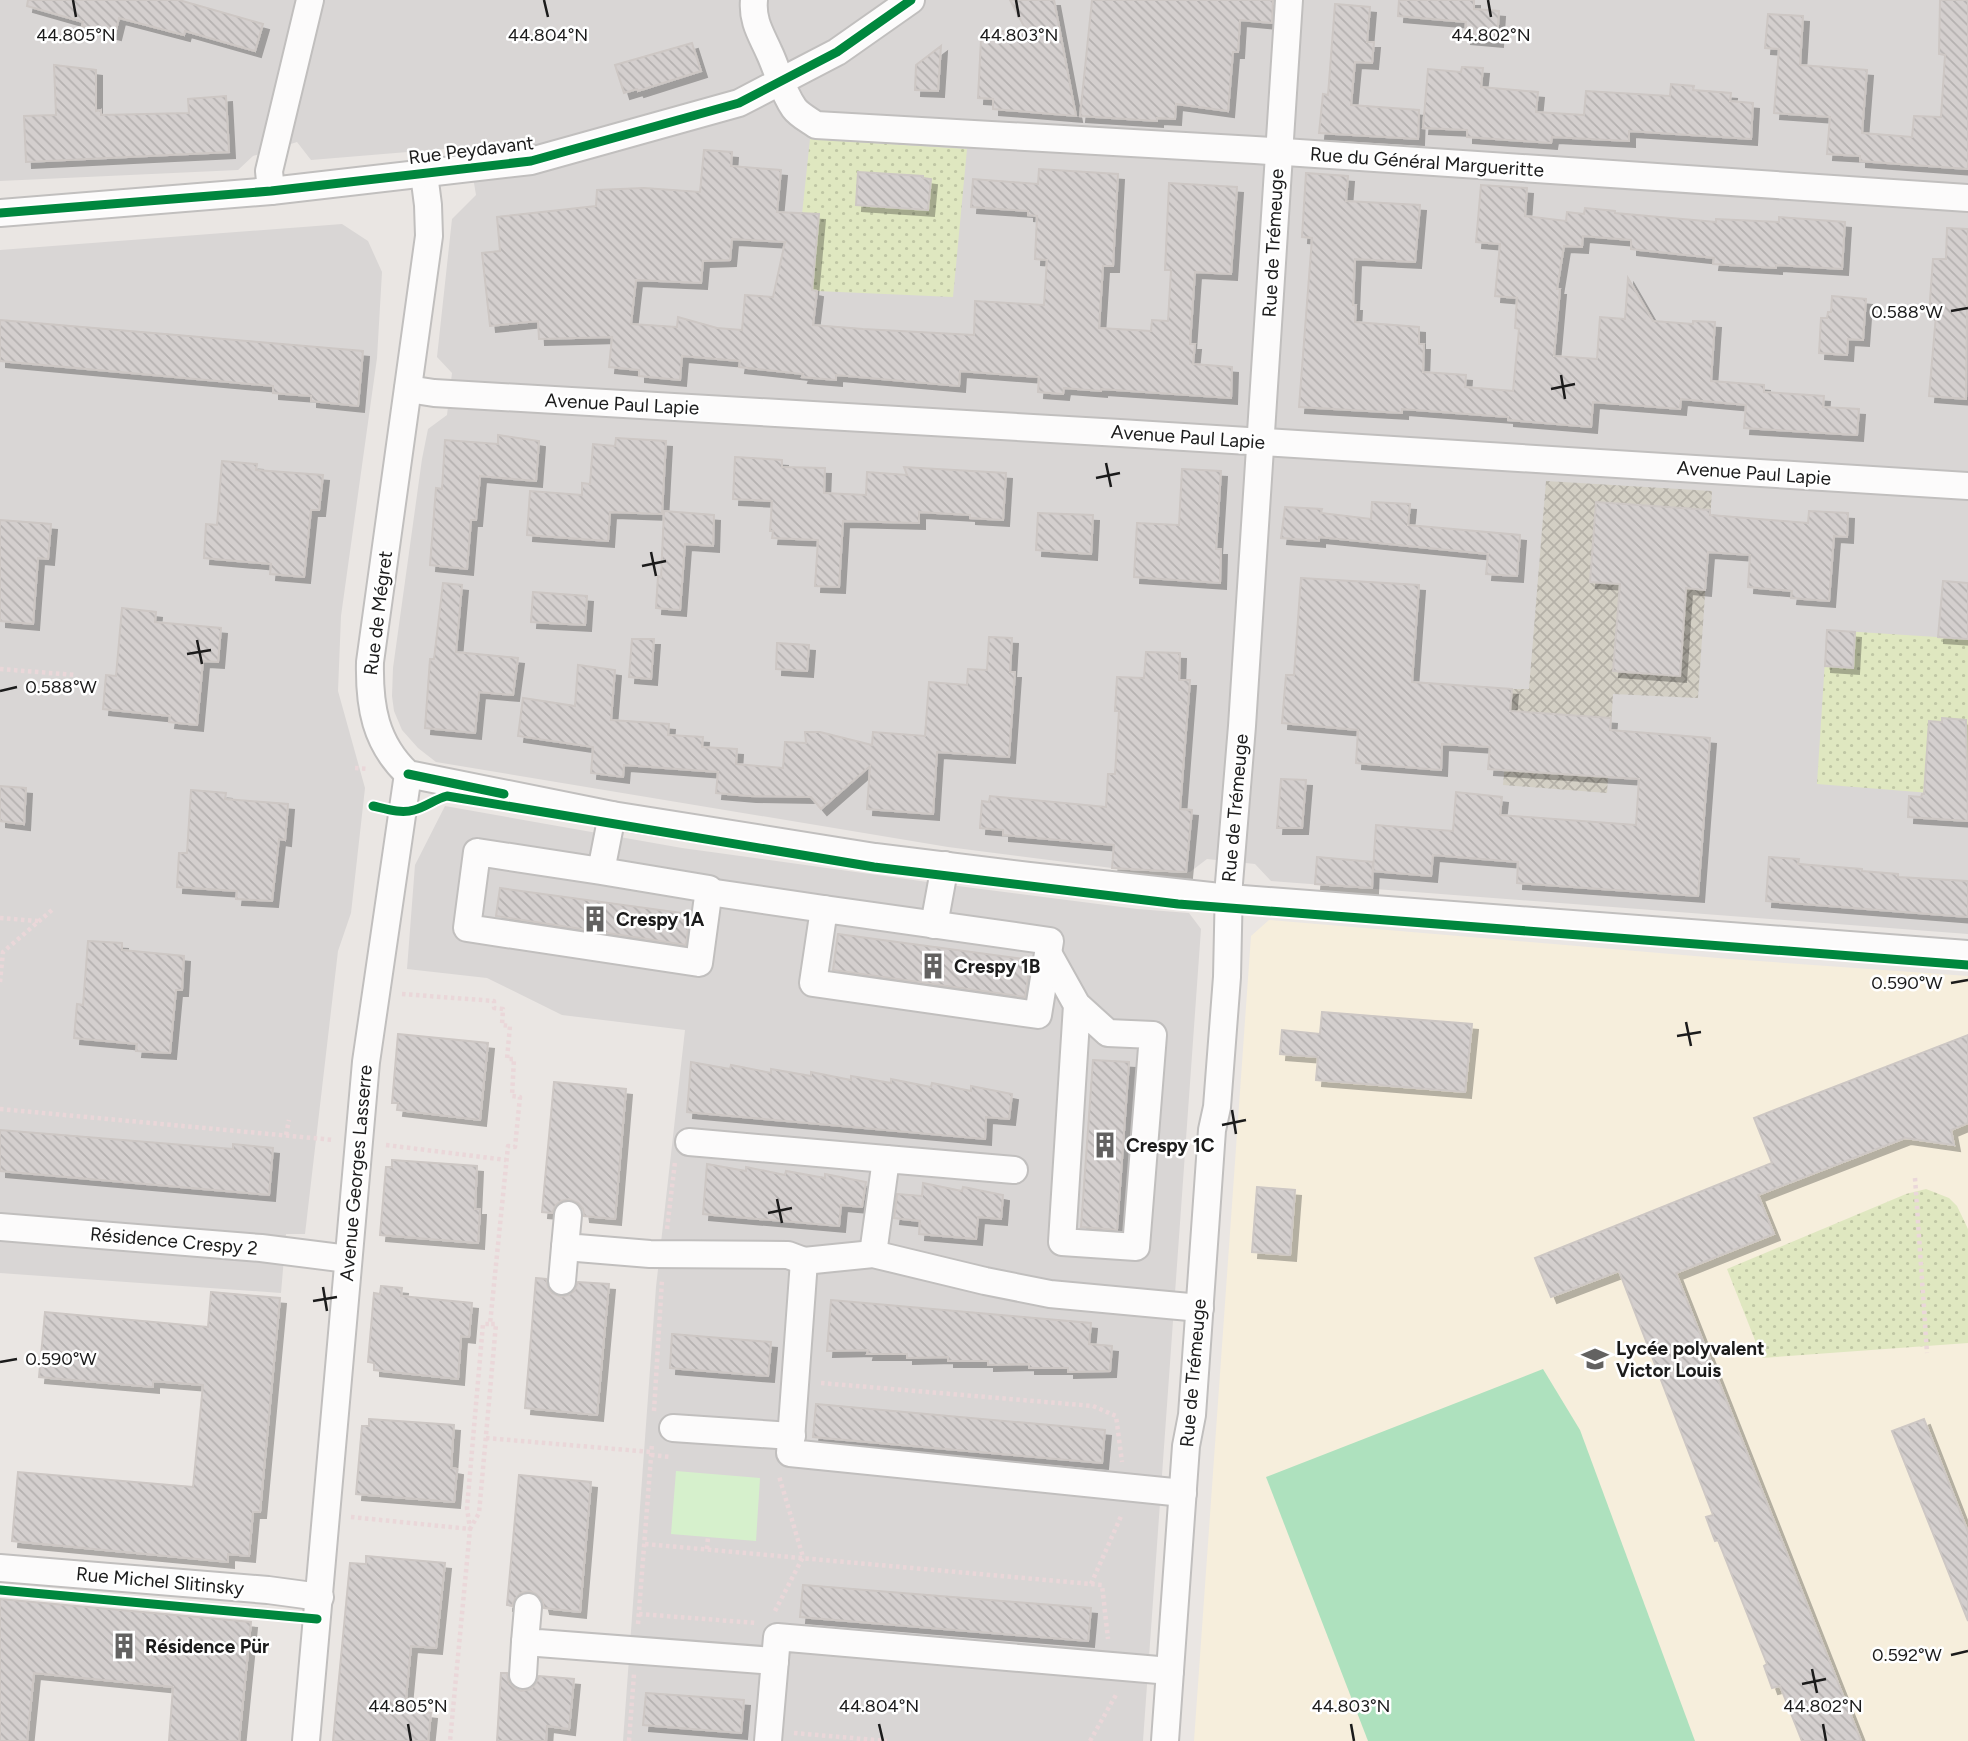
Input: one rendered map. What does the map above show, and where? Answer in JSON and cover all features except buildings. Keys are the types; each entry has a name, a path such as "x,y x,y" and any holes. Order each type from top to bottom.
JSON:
{"street":[{"name":"Rue du Général Margueritte","path":"754,0 753,14 781,83 795,111 816,125 1278,152 1968,198"},
{"name":"Rue Peydavant","path":"0,213 271,191 531,161 739,103 837,52 911,0"},
{"name":"Rue de Trémeuge","path":"1165,1741 1186,1446 1193,1406 1212,1130 1217,1107 1227,977 1229,898 1289,0"},
{"path":"271,191 269,171 305,1"},
{"name":"Rue de Mégret","path":"391,768 372,709 370,662 429,236 424,174"},
{"name":"Avenue Paul Lapie","path":"408,389 462,395 1968,486"},
{"path":"391,768 612,815 875,857 1229,898 1968,954"},
{"name":"Avenue Georges Lasserre","path":"306,1741 348,1259 347,1141 366,1062 376,992 391,768"},
{"path":"601,871 612,815"},
{"path":"477,852 601,871 709,888 699,963 467,928 477,852"},
{"path":"934,925 944,865"},
{"path":"709,892 1050,941 1038,1015 813,983 824,909"},
{"path":"1048,953 1077,1005 1108,1033 1153,1035 1136,1247 1062,1242 1077,1005"},
{"path":"689,1142 1014,1170"},
{"path":"873,1254 886,1159"},
{"path":"562,1281 568,1214"},
{"name":"Résidence Crespy 2","path":"0,1227 261,1248 348,1259"},
{"path":"565,1247 650,1254 788,1255 804,1261 873,1254 1051,1294 1200,1308"},
{"path":"804,1261 790,1453 1183,1493"},
{"path":"673,1428 792,1436"},
{"name":"Rue Michel Slitinsky","path":"0,1568 268,1590 320,1597"},
{"path":"523,1675 528,1607"},
{"path":"769,1736 777,1637 1170,1671"},
{"path":"525,1642 775,1661"}],"path":[{"path":"0,669 75,675"},
{"path":"355,768 391,768"},
{"path":"0,982 3,952 52,910"},
{"path":"0,918 38,921"},
{"path":"376,992 494,1001 494,1008 503,1009 502,1025 510,1026 507,1059 514,1059 512,1096 520,1097 515,1147 508,1146 506,1160 490,1324"},
{"path":"0,1109 347,1141 506,1160"},
{"path":"286,1135 289,1120"},
{"path":"1915,1178 1927,1353"},
{"path":"450,1741 470,1528 467,1508 483,1324 496,1324 479,1513 470,1528"},
{"path":"796,1381 1093,1406 1116,1416 1129,1488 1091,1584"},
{"path":"486,1438 678,1457"},
{"path":"775,1613 803,1557 776,1464"},
{"path":"327,1515 470,1528"},
{"path":"707,1549 708,1537"},
{"path":"645,1544 1102,1585 1121,1667 1090,1741"},
{"path":"639,1614 769,1624"},
{"path":"769,1736 887,1741"}],"shaded area":[{"path":"0,0 1968,0 1968,934 1271,881 1255,864 1207,859 1190,872 1112,868 948,847 436,762 418,748 402,730 394,711 393,668 428,429 447,415 452,373 437,357 452,219 476,195 468,147 311,160 297,142 253,156 238,170 0,181"},
{"path":"342,224 368,241 382,272 377,358 341,616 338,691 365,788 351,913 338,951 305,1234 286,1234 281,1293 0,1273 0,250"},
{"path":"1546,481 1712,491 1698,698 1613,694 1607,793 1503,785 1512,689 1529,689"},
{"path":"445,806 682,848 1137,909 1189,913 1201,929 1143,1741 623,1741 656,1287 685,1030 562,1015 487,978 407,969 415,865"},
{"name":"Lycée polyvalent Victor Louis","path":"1269,920 1968,976 1968,1741 1194,1741 1251,936"}],"green space":[{"path":"810,139 967,149 953,297 794,290"},
{"path":"1827,630 1968,639 1968,796 1817,784"},
{"path":"1926,1189 1949,1198 1957,1206 1968,1229 1968,1343 1762,1358 1727,1269 1906,1194"},
{"path":"1543,1369 1580,1430 1695,1741 1368,1741 1266,1477"},
{"path":"676,1471 760,1478 756,1541 671,1534"}],"cycle path":[{"path":"0,213 271,191 531,161 739,103 837,52 911,0"},
{"path":"408,774 504,794"},
{"path":"373,806 409,811 447,796 874,867 1178,904 1968,965"},
{"path":"0,1590 317,1619"}],"place":[{"name":"Crespy 1A","path":"595,919"},
{"name":"Crespy 1B","path":"933,966"},
{"name":"Crespy 1C","path":"1105,1145"},
{"name":"Lycée polyvalent Victor Louis","path":"1595,1359"},
{"name":"Résidence Pür","path":"124,1646"}]}
